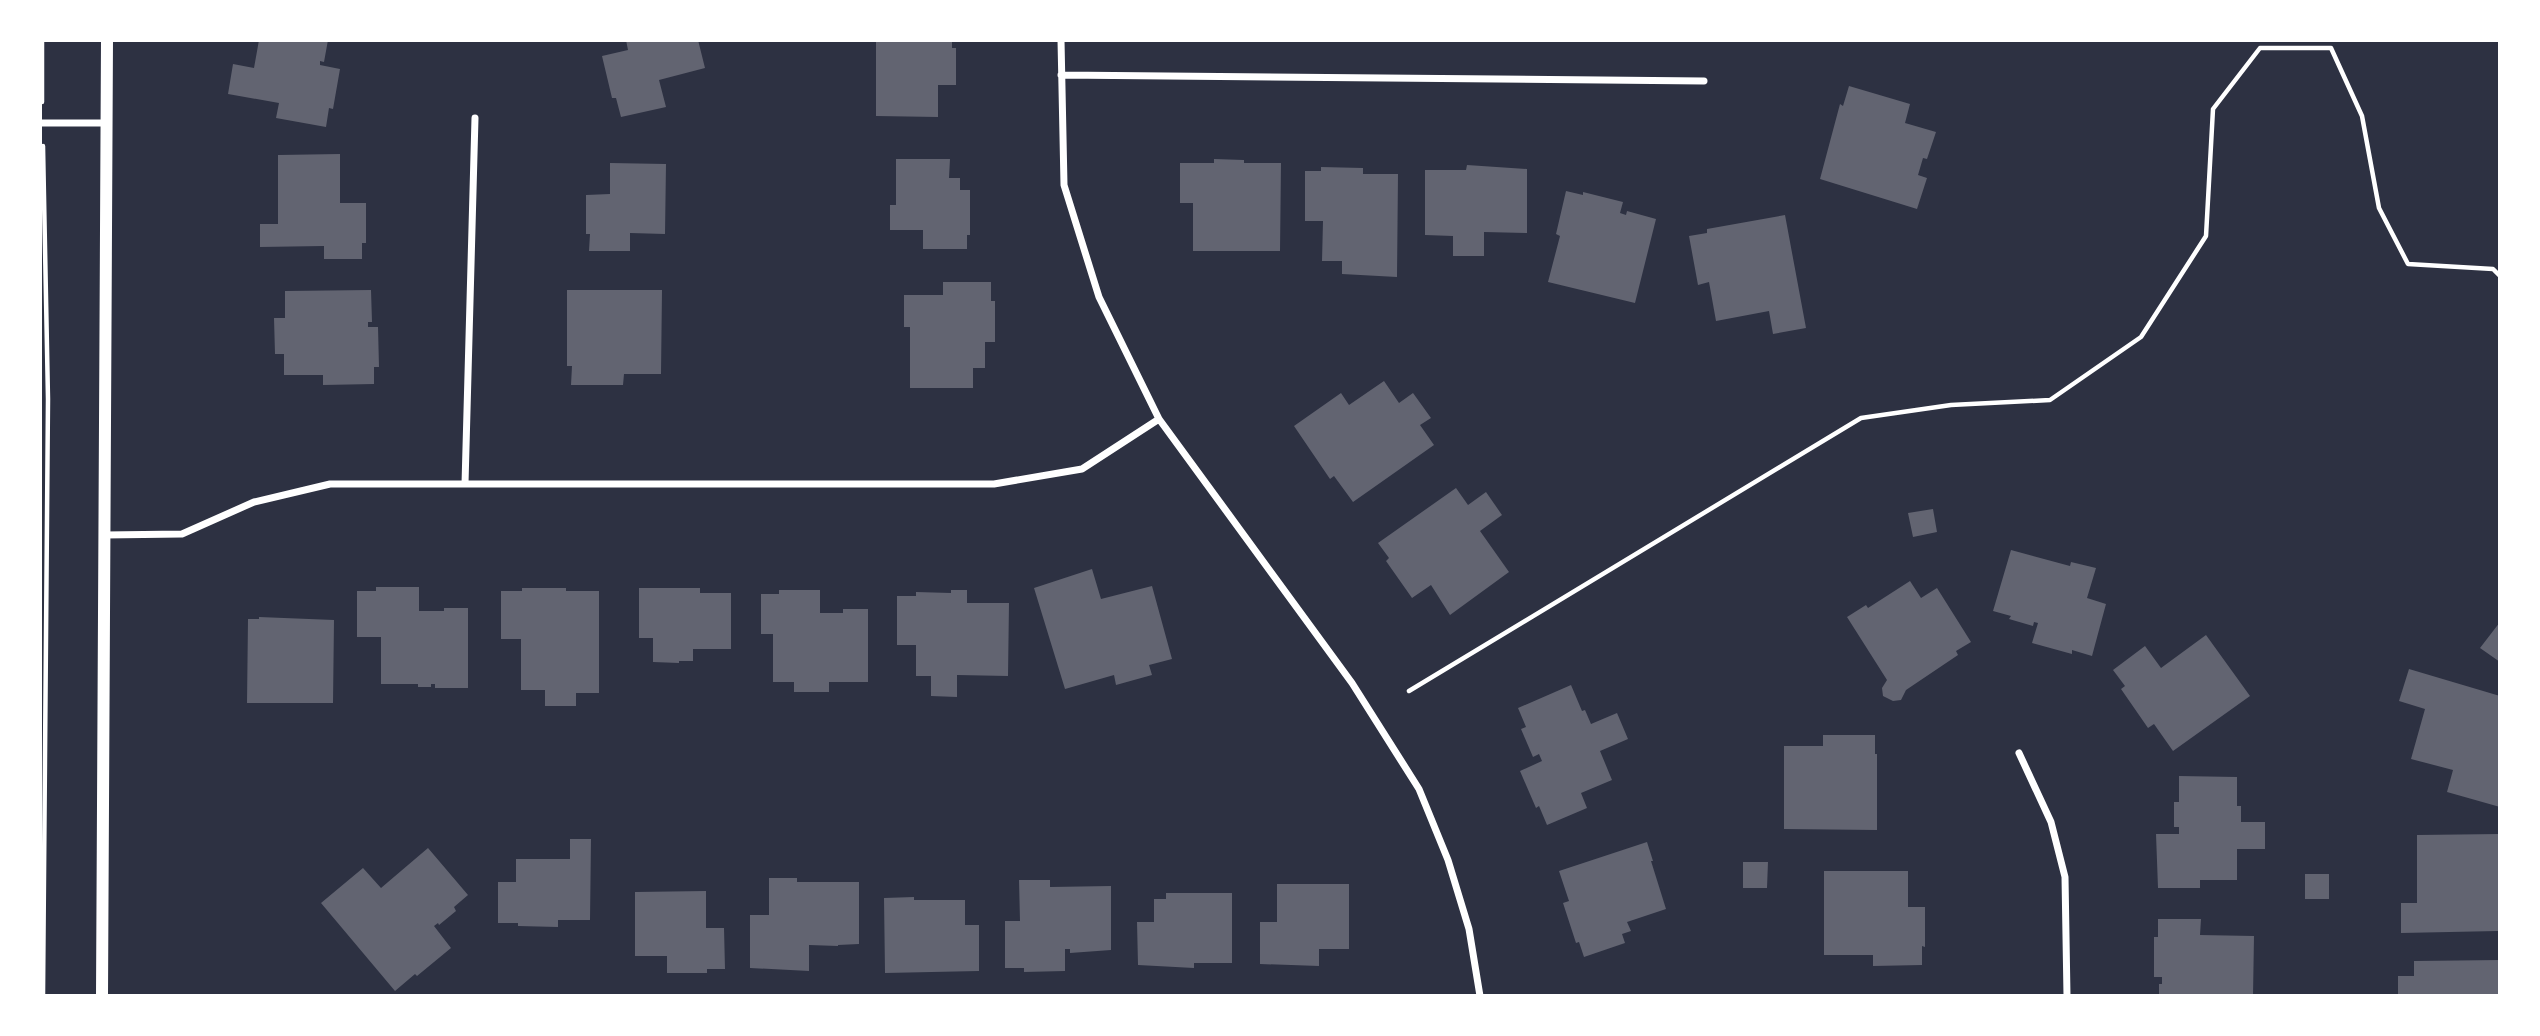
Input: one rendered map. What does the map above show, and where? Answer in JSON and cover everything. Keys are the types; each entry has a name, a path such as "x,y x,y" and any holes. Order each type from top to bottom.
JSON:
{"street":[{"path":"102,996 107,40"},
{"path":"1061,40 1064,185 1099,297 1159,419 1352,683 1419,789 1448,860 1469,929 1480,996"},
{"path":"1061,75 1704,81"},
{"path":"465,484 475,118"},
{"path":"40,123 108,122"},
{"path":"105,535 182,534 254,502 330,484 994,484 1082,469 1159,419"},
{"path":"2019,753 2051,822 2065,877 2067,996"}],"path":[{"path":"42,40 42,80"},
{"path":"1409,691 1861,418 1951,405 2050,400 2141,337 2206,236 2213,109 2260,48 2331,48 2362,116 2379,208 2408,264 2493,269 2500,276"},
{"path":"43,175 48,399 43,996"}],"building":[{"path":"259,40 328,40 324,62 320,61 320,65 340,69 333,109 329,108 326,127 276,118 279,103 228,94 233,64 254,68"},
{"path":"626,40 698,40 705,68 659,80 666,107 621,117 616,98 612,98 602,56 628,50"},
{"path":"952,40 952,48 956,48 956,85 938,85 938,117 876,116 876,42"},
{"path":"1849,86 1910,104 1905,123 1936,132 1927,159 1923,158 1918,175 1927,178 1917,209 1820,179 1840,104 1843,106"},
{"path":"340,154 340,203 366,203 366,243 362,243 362,259 324,259 324,246 260,247 260,224 278,224 278,155"},
{"path":"896,159 950,159 949,178 960,178 960,190 970,190 970,235 967,235 967,249 923,249 923,230 890,230 890,205 896,205"},
{"path":"1214,159 1244,160 1244,163 1281,163 1280,251 1193,251 1193,203 1180,203 1180,163 1214,163"},
{"path":"610,163 666,164 665,234 630,233 630,251 589,251 586,195 610,194"},
{"path":"1467,165 1527,169 1527,233 1484,232 1484,256 1453,256 1453,236 1425,235 1425,170 1466,170"},
{"path":"1321,167 1363,168 1363,174 1398,174 1397,277 1342,274 1342,261 1322,261 1323,221 1305,221 1305,171 1321,171"},
{"path":"1566,191 1583,195 1583,192 1623,202 1620,213 1626,215 1627,211 1656,219 1635,303 1548,282 1560,236 1556,234"},
{"path":"1785,215 1806,328 1773,334 1769,311 1716,321 1709,282 1698,285 1689,236 1707,233 1707,229"},
{"path":"943,282 991,282 991,301 995,301 995,342 985,342 985,368 973,368 973,388 910,388 910,327 904,327 904,295 943,295"},
{"path":"371,290 372,322 368,322 368,327 378,327 379,367 374,367 374,384 323,385 323,375 284,375 284,354 275,354 274,318 285,318 285,291"},
{"path":"567,290 662,290 661,374 624,374 623,385 571,385 572,366 567,366"},
{"path":"1384,381 1399,403 1413,393 1431,418 1420,425 1434,445 1353,502 1334,476 1330,479 1294,426 1341,393 1349,405"},
{"path":"1456,488 1468,505 1486,492 1502,515 1480,531 1509,572 1450,615 1431,585 1412,598 1386,561 1389,558 1378,543"},
{"path":"1933,509 1937,532 1913,537 1908,513"},
{"path":"2011,550 2070,566 2071,562 2096,568 2087,598 2106,604 2092,656 2072,650 2072,654 2032,643 2038,623 2034,622 2033,626 1993,611"},
{"path":"1092,569 1101,599 1152,586 1172,659 1149,665 1152,675 1116,685 1114,675 1065,689 1034,588"},
{"path":"1910,581 1921,598 1937,588 1971,642 1956,651 1958,655 1906,690 1901,700 1893,701 1883,696 1882,688 1887,680 1847,617 1866,605 1868,608"},
{"path":"376,587 419,587 419,611 468,608 468,688 435,688 435,684 431,684 431,687 418,687 418,684 381,684 381,637 357,637 357,591 376,591"},
{"path":"522,588 599,591 599,693 576,693 576,706 545,706 545,690 521,690 521,639 501,639 501,591 522,591"},
{"path":"639,588 700,588 700,593 731,593 731,649 693,649 693,661 653,662 653,638 639,638"},
{"path":"779,590 820,590 820,613 868,609 868,682 829,682 829,692 794,692 794,682 773,682 773,634 761,634 761,594 779,594"},
{"path":"951,590 967,590 967,603 1009,603 1008,676 957,675 957,697 931,696 931,676 916,676 916,645 897,645 897,596 916,596 916,592 951,593"},
{"path":"259,617 334,620 333,703 247,703 248,619"},
{"path":"2500,622 2500,662 2480,648"},
{"path":"2206,635 2250,696 2173,751 2154,724 2148,728 2121,689 2125,686 2113,670 2145,646 2161,668"},
{"path":"2409,669 2500,696 2500,807 2447,792 2453,770 2411,759 2425,709 2399,701"},
{"path":"1571,685 1591,724 1617,713 1628,739 1600,751 1612,780 1581,793 1587,808 1547,825 1539,806 1536,808 1520,771 1542,761 1539,754 1533,757 1521,729 1526,727 1518,708"},
{"path":"1823,735 1875,735 1877,830 1784,829 1784,746 1823,746"},
{"path":"2179,776 2237,777 2237,806 2241,806 2241,822 2265,822 2265,849 2237,849 2237,880 2200,880 2200,888 2158,888 2156,834 2179,834 2179,827 2174,827 2174,802 2179,802"},
{"path":"2500,834 2498,931 2401,933 2401,903 2417,903 2417,835"},
{"path":"570,839 591,839 590,920 558,920 558,927 498,923 498,882 516,882 516,859 570,859"},
{"path":"1647,842 1666,909 1627,922 1631,931 1622,934 1625,943 1584,957 1579,942 1576,943 1563,903 1569,901 1559,871"},
{"path":"428,848 468,895 454,907 456,911 434,926 451,948 395,991 321,903 363,868 381,888"},
{"path":"1743,862 1768,862 1767,888 1743,888"},
{"path":"1824,871 1908,871 1908,907 1925,907 1922,965 1873,966 1873,955 1824,955"},
{"path":"2305,874 2329,874 2329,899 2305,899"},
{"path":"769,878 797,878 797,882 859,882 859,944 809,945 809,971 750,968 750,915 769,915"},
{"path":"1019,880 1050,880 1050,887 1111,886 1111,950 1070,953 1070,949 1065,949 1065,971 1024,972 1024,968 1005,968 1005,921 1020,921"},
{"path":"1277,884 1349,884 1349,949 1319,949 1319,966 1260,964 1260,922 1277,922"},
{"path":"706,891 706,928 724,928 725,969 707,969 707,973 667,973 667,956 635,956 635,892"},
{"path":"1166,893 1232,893 1232,963 1194,963 1194,968 1138,965 1137,922 1154,922 1154,899 1166,899"},
{"path":"914,897 914,900 965,900 965,925 979,925 979,971 885,973 884,898"},
{"path":"2158,919 2201,919 2200,935 2254,936 2253,996 2159,996 2162,977 2154,977 2154,937 2158,937"},
{"path":"2500,960 2500,996 2398,996 2398,976 2414,976 2414,961"}]}
